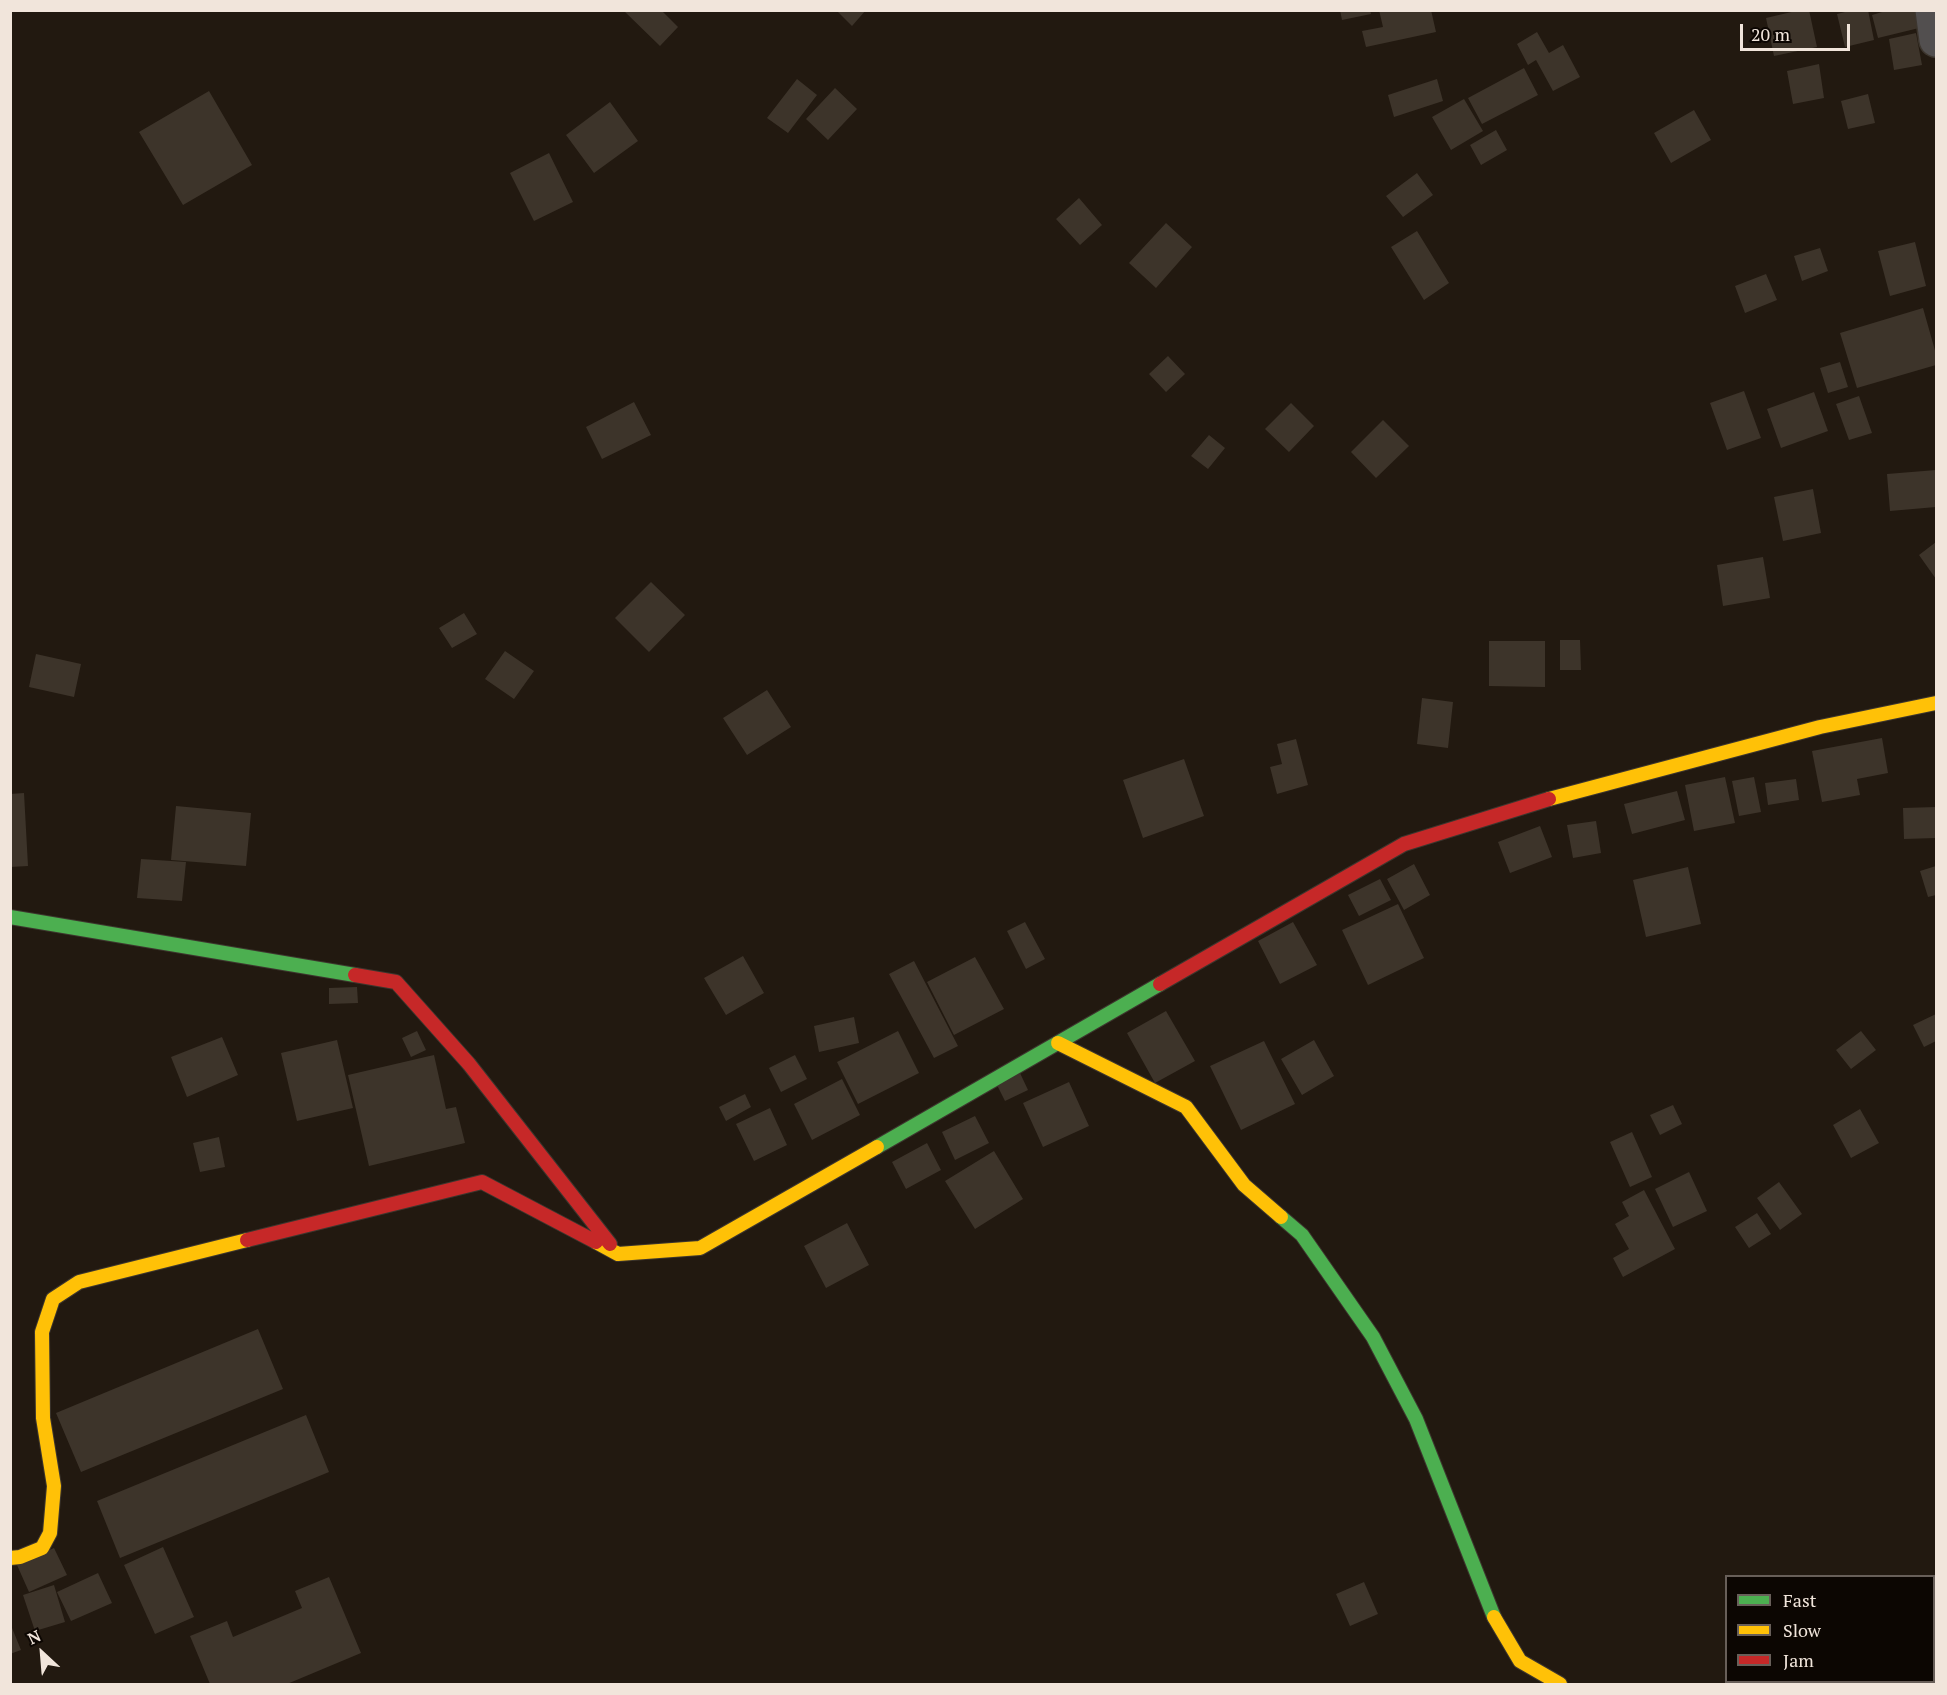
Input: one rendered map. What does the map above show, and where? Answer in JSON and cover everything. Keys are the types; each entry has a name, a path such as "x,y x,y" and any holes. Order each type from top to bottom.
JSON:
{"street":[{"path":"1932,10 1936,40"},
{"path":"10,1558 20,1557 42,1548 50,1533 54,1486 43,1418 42,1332 53,1299 79,1282 482,1182 618,1254 700,1248 1404,844 1574,791 1820,727 1936,703"},
{"path":"10,917 396,982 469,1064 618,1254"},
{"path":"1058,1042 1186,1107 1244,1185 1302,1235 1373,1337 1416,1419 1490,1610 1520,1661 1560,1684"}],"building":[{"path":"623,10 661,10 678,27 660,46"},
{"path":"836,10 866,10 852,26"},
{"path":"1340,10 1370,10 1371,14 1342,20"},
{"path":"1379,10 1431,10 1436,32 1366,47 1362,31 1383,27"},
{"path":"1809,10 1817,47 1774,56 1766,18"},
{"path":"1853,10 1868,10 1874,40 1845,47 1837,14"},
{"path":"1889,10 1915,10 1919,28 1878,38 1872,15"},
{"path":"1537,32 1549,53 1563,45 1580,77 1553,91 1536,60 1528,65 1517,44"},
{"path":"1916,33 1922,65 1894,70 1889,39"},
{"path":"1819,64 1824,98 1793,104 1787,71"},
{"path":"1524,68 1538,95 1482,124 1468,98"},
{"path":"797,79 817,95 788,133 767,118"},
{"path":"1437,79 1443,101 1394,117 1388,95"},
{"path":"835,88 857,109 828,140 806,119"},
{"path":"209,91 252,165 183,205 139,132"},
{"path":"1868,94 1875,123 1848,129 1841,101"},
{"path":"1464,99 1483,131 1451,150 1432,117"},
{"path":"610,102 638,141 594,173 566,135"},
{"path":"1694,110 1711,140 1671,163 1654,133"},
{"path":"1496,130 1507,150 1481,165 1470,145"},
{"path":"549,153 573,202 534,221 510,173"},
{"path":"1417,173 1433,195 1403,217 1386,196"},
{"path":"1079,198 1102,225 1080,245 1056,219"},
{"path":"1166,223 1192,247 1156,288 1129,263"},
{"path":"1417,231 1449,283 1424,300 1391,247"},
{"path":"1915,242 1926,286 1890,296 1878,251"},
{"path":"1820,248 1828,271 1802,281 1794,256"},
{"path":"1766,274 1777,300 1745,313 1735,286"},
{"path":"1923,308 1936,354 1936,365 1857,388 1840,333"},
{"path":"1168,356 1185,374 1166,392 1149,374"},
{"path":"1840,362 1848,387 1828,393 1820,368"},
{"path":"1744,391 1761,438 1727,450 1710,403"},
{"path":"1814,392 1828,431 1781,448 1767,409"},
{"path":"1859,396 1872,433 1849,440 1836,404"},
{"path":"634,402 651,435 602,459 586,427"},
{"path":"1291,403 1314,426 1289,452 1265,429"},
{"path":"1383,420 1409,446 1376,478 1351,452"},
{"path":"1209,435 1225,448 1208,469 1191,456"},
{"path":"1936,470 1936,507 1890,511 1887,474"},
{"path":"1813,489 1821,533 1783,541 1774,497"},
{"path":"1936,542 1936,579 1919,555"},
{"path":"1763,557 1770,598 1723,606 1717,565"},
{"path":"651,582 685,615 649,652 615,618"},
{"path":"464,613 477,634 452,648 439,628"},
{"path":"1560,640 1580,640 1581,670 1560,670"},
{"path":"1489,641 1545,641 1545,687 1489,686"},
{"path":"505,651 534,671 514,699 485,679"},
{"path":"36,654 81,664 74,697 29,687"},
{"path":"767,690 791,727 747,755 723,718"},
{"path":"1422,698 1453,702 1448,748 1417,744"},
{"path":"1882,738 1888,773 1857,779 1860,795 1822,802 1812,751"},
{"path":"1296,739 1308,785 1277,794 1270,767 1282,764 1277,744"},
{"path":"1184,759 1204,816 1143,838 1123,780"},
{"path":"1725,777 1735,823 1694,831 1685,785"},
{"path":"1754,777 1761,812 1739,816 1732,781"},
{"path":"1796,779 1799,800 1768,805 1765,783"},
{"path":"1677,791 1685,820 1632,834 1624,804"},
{"path":"24,793 28,866 10,867 10,794"},
{"path":"176,806 251,813 246,866 171,860"},
{"path":"1936,807 1936,838 1904,839 1903,808"},
{"path":"1596,821 1601,853 1573,858 1567,825"},
{"path":"1540,826 1552,857 1510,873 1498,842"},
{"path":"141,859 186,862 182,901 137,898"},
{"path":"1414,864 1430,895 1404,910 1387,879"},
{"path":"1936,866 1936,895 1928,897 1920,871"},
{"path":"1688,867 1701,924 1646,937 1633,880"},
{"path":"1380,879 1391,900 1359,916 1348,895"},
{"path":"1398,904 1424,958 1368,985 1342,930"},
{"path":"1025,922 1045,959 1026,969 1007,931"},
{"path":"1293,922 1317,965 1280,984 1258,941"},
{"path":"743,956 764,993 726,1015 704,978"},
{"path":"975,957 1004,1009 954,1035 927,982"},
{"path":"914,961 958,1046 934,1058 889,974"},
{"path":"357,987 358,1003 329,1004 329,988"},
{"path":"1166,1011 1195,1061 1155,1083 1127,1033"},
{"path":"1936,1014 1936,1041 1924,1047 1913,1025"},
{"path":"854,1017 859,1043 819,1052 814,1026"},
{"path":"417,1031 426,1050 411,1057 402,1038"},
{"path":"898,1031 919,1073 858,1104 837,1062"},
{"path":"1861,1031 1876,1050 1851,1069 1836,1050"},
{"path":"222,1037 238,1075 187,1097 171,1057"},
{"path":"337,1040 353,1108 297,1121 281,1053"},
{"path":"1314,1040 1334,1076 1302,1095 1281,1059"},
{"path":"1264,1041 1295,1104 1241,1130 1210,1066"},
{"path":"434,1055 446,1109 456,1107 465,1143 369,1166 348,1075"},
{"path":"795,1055 807,1079 781,1092 769,1068"},
{"path":"1020,1073 1028,1090 1005,1101 996,1083"},
{"path":"842,1079 860,1115 812,1140 794,1104"},
{"path":"1069,1082 1089,1126 1043,1147 1023,1103"},
{"path":"745,1094 751,1107 726,1121 719,1107"},
{"path":"1673,1105 1682,1124 1660,1135 1650,1115"},
{"path":"770,1108 787,1145 754,1161 736,1124"},
{"path":"1860,1109 1879,1143 1851,1158 1833,1125"},
{"path":"975,1116 989,1143 955,1160 942,1132"},
{"path":"1632,1132 1652,1177 1630,1187 1610,1142"},
{"path":"219,1137 225,1167 200,1172 193,1143"},
{"path":"927,1143 941,1170 906,1189 892,1162"},
{"path":"994,1151 1023,1199 975,1229 945,1181"},
{"path":"1689,1172 1707,1211 1673,1227 1655,1189"},
{"path":"1779,1182 1802,1214 1780,1230 1757,1198"},
{"path":"1644,1190 1675,1249 1623,1277 1613,1258 1629,1249 1615,1224 1629,1216 1622,1202"},
{"path":"1757,1213 1771,1234 1749,1248 1735,1227"},
{"path":"847,1223 869,1265 826,1288 804,1246"},
{"path":"258,1329 283,1389 81,1472 56,1413"},
{"path":"306,1415 329,1472 120,1558 97,1501"},
{"path":"163,1547 194,1617 155,1634 124,1565"},
{"path":"54,1548 67,1575 29,1592 17,1565"},
{"path":"98,1573 112,1603 71,1621 57,1592"},
{"path":"329,1577 361,1653 287,1684 210,1684 190,1636 227,1621 233,1637 302,1608 295,1591"},
{"path":"1364,1582 1378,1614 1350,1626 1336,1594"},
{"path":"54,1585 65,1622 35,1631 23,1595"},
{"path":"10,1623 21,1650 10,1654"}],"traffic: fast":[{"path":"10,917 355,975"},
{"path":"877,1147 1160,984"},
{"path":"1281,1217 1302,1235 1373,1337 1416,1419 1494,1617"}],"traffic: slow":[{"path":"1549,799 1820,727 1936,703"},
{"path":"1058,1043 1186,1107 1244,1185 1281,1217"},
{"path":"596,1242 618,1254 700,1248 877,1147"},
{"path":"10,1558 20,1557 42,1548 50,1533 54,1486 43,1418 42,1332 53,1299 79,1282 247,1240"},
{"path":"1494,1617 1520,1661 1560,1684"}],"traffic: jam":[{"path":"1160,984 1404,844 1549,799"},
{"path":"355,975 396,982 469,1064 610,1244"},
{"path":"247,1240 482,1182 596,1242"}]}
